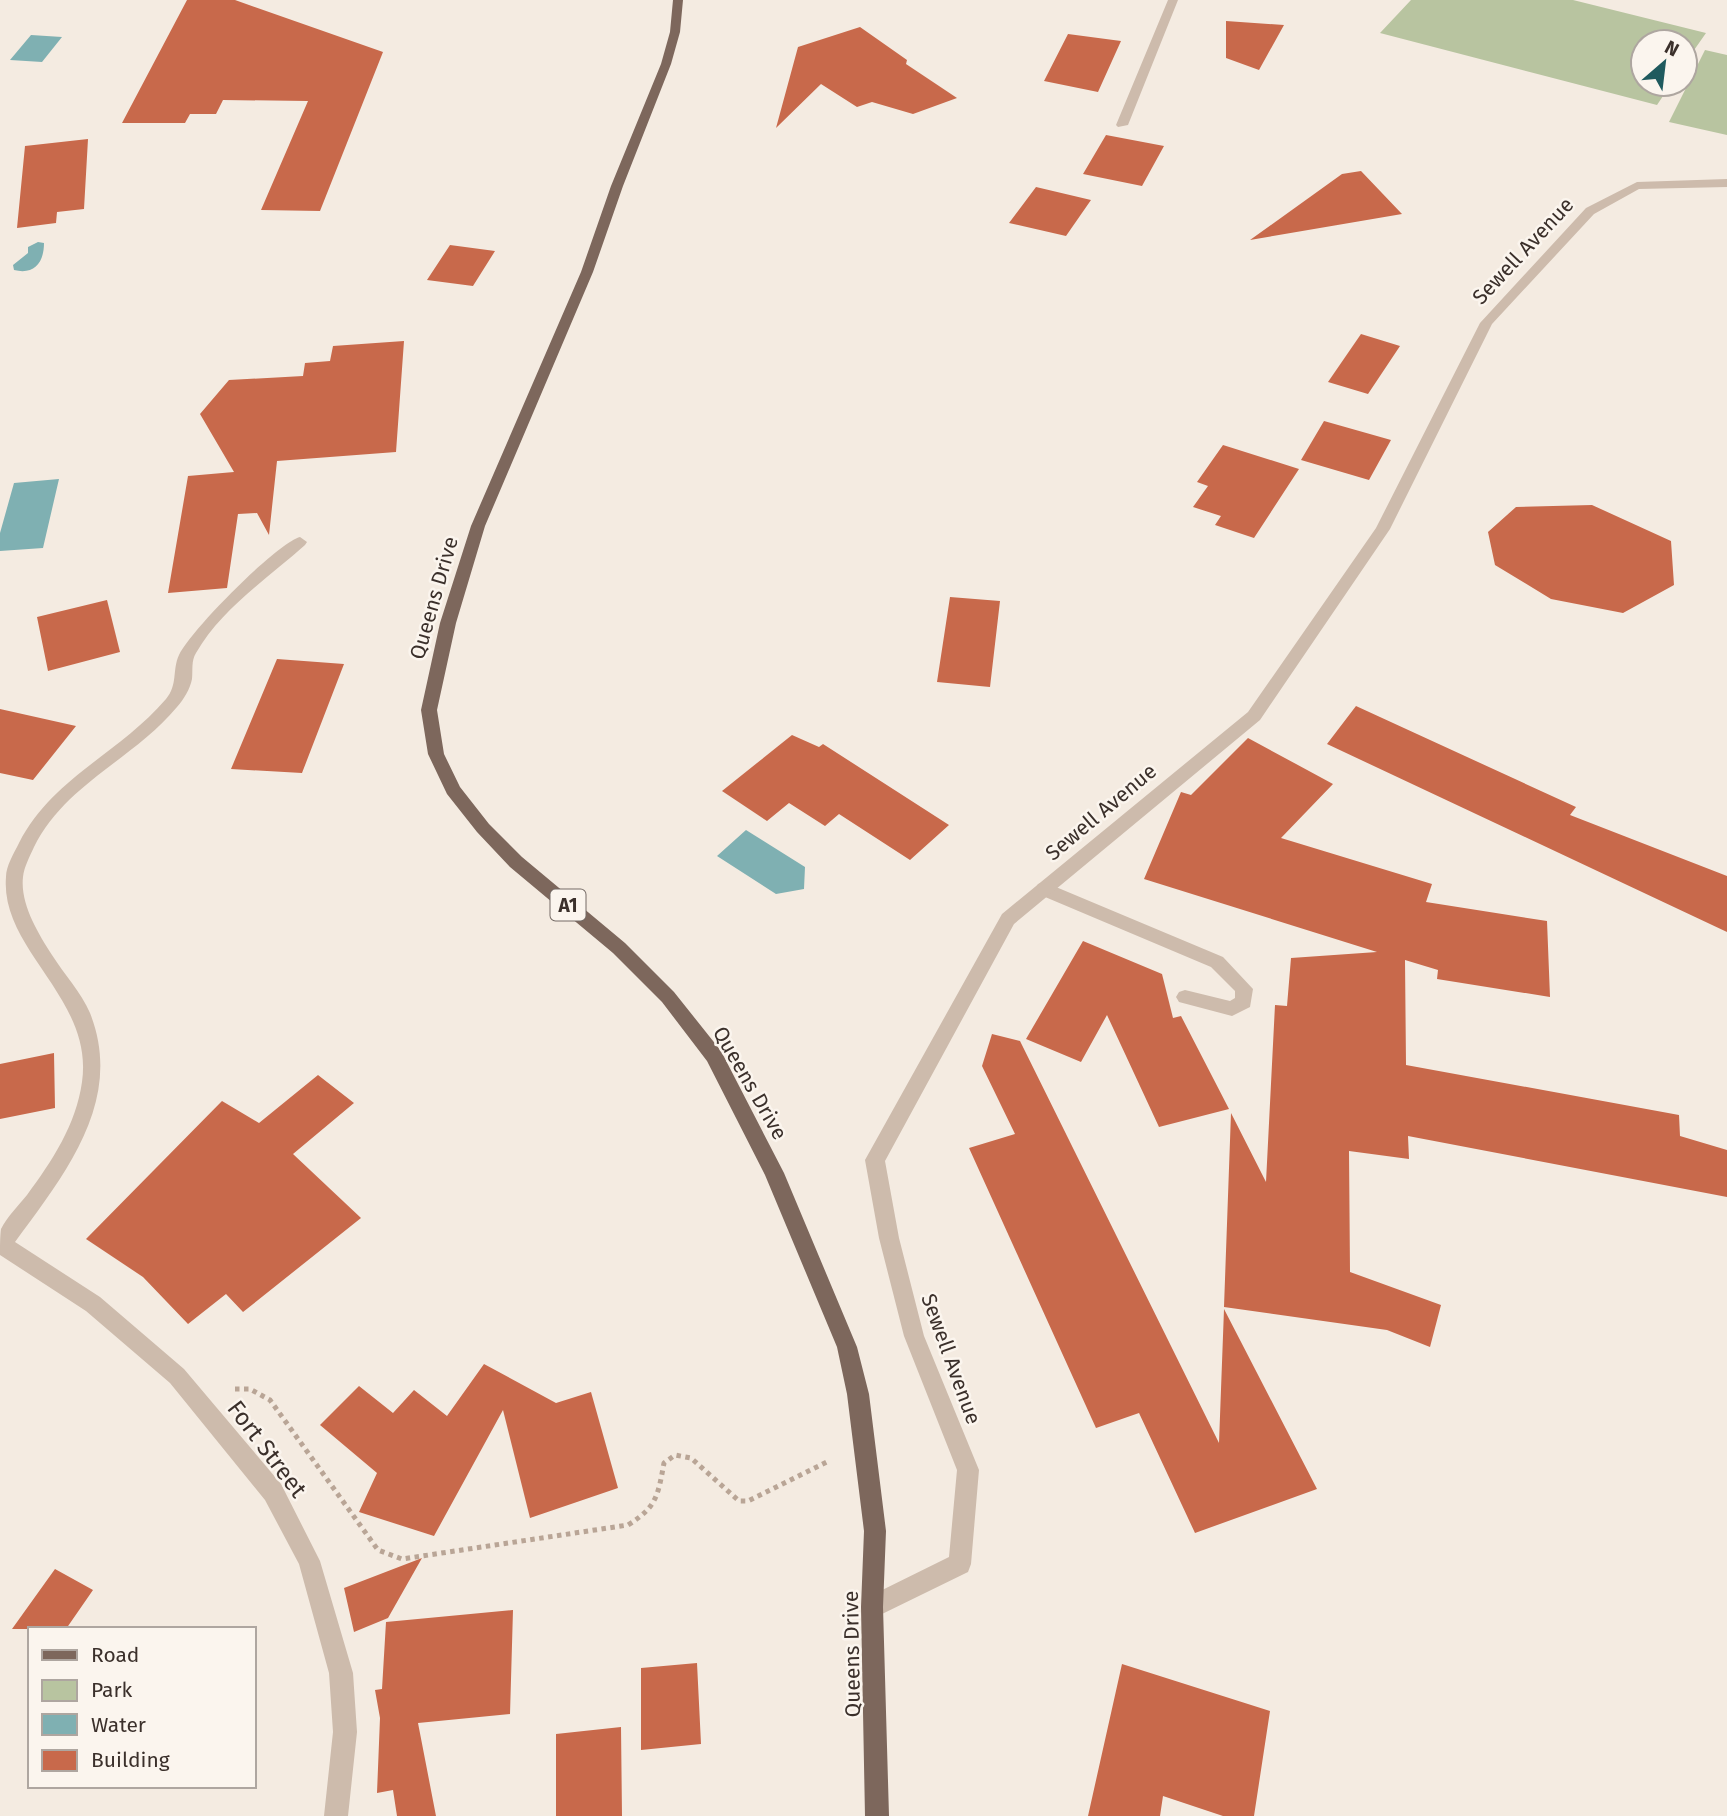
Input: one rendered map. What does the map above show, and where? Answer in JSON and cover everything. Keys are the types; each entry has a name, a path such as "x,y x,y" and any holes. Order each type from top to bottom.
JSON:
{"main road":[{"name":"Queens Drive","path":"678,0 675,32 666,64 587,272 478,526 448,623 429,710 436,754 453,790 483,828 516,862 619,948 668,997 714,1056 774,1173 847,1347 866,1443 875,1531 872,1606 877,1816"}],"street":[{"path":"1122,125 1173,0"},
{"name":"Sewell Avenue","path":"872,1606 960,1564 968,1470 914,1336 889,1238 875,1160 1008,919 1254,716 1383,529 1486,323 1590,211 1637,186 1727,183"},
{"path":"1,1244 69,1150 87,1115 92,1087 92,1047 81,1012 34,943 21,911 14,876 30,834 48,808 64,792 129,745 165,710 182,687 187,655 219,612 299,542"},
{"path":"1044,889 1217,962 1244,989 1244,1002 1232,1009 1185,997"},
{"name":"Fort Street","path":"1,1244 93,1304 177,1376 273,1492 309,1561 341,1674 345,1732 336,1816"}],"path":[{"path":"189,1391 250,1389 270,1401 378,1549 402,1559 628,1525 649,1512 657,1500 664,1463 675,1455 691,1458 725,1491 739,1501 748,1501 866,1443"}],"green space":[{"path":"1411,0 1573,0 1686,28 1629,28 1629,98 1380,33"},
{"path":"1699,31 1706,33 1699,43"},
{"path":"1705,50 1727,55 1727,135 1669,122 1681,98 1699,98 1699,62"},
{"path":"1630,98 1662,98 1657,105"}],"water":[{"path":"31,35 62,37 42,62 10,60"},
{"path":"38,242 44,243 40,262 27,271 14,270 13,265 28,253 28,247"},
{"path":"59,479 43,548 0,551 0,533 14,483"},
{"path":"746,830 805,867 804,889 776,894 717,856"}],"building":[{"path":"187,0 235,0 383,52 320,211 261,210 308,101 223,100 216,114 190,114 185,123 122,123"},
{"path":"1226,21 1284,25 1259,70 1226,58"},
{"path":"860,27 907,60 906,64 957,98 913,114 872,102 857,107 821,84 776,128 798,47"},
{"path":"1068,34 1121,41 1098,92 1044,81"},
{"path":"1106,135 1164,146 1142,186 1083,174"},
{"path":"88,139 84,209 57,212 56,223 17,228 25,146"},
{"path":"1361,171 1402,214 1250,240 1342,174"},
{"path":"1036,187 1091,200 1066,236 1009,223"},
{"path":"450,245 495,251 473,286 427,280"},
{"path":"1361,334 1400,346 1368,394 1328,382"},
{"path":"404,341 396,452 277,461 269,535 257,513 238,514 227,588 168,593 188,476 234,472 200,414 229,380 303,376 305,363 330,361 333,346"},
{"path":"1324,421 1391,440 1369,480 1301,460"},
{"path":"1223,445 1299,469 1254,538 1215,525 1221,516 1193,507 1208,486 1197,482"},
{"path":"1592,505 1671,541 1674,585 1623,613 1551,599 1495,565 1488,532 1516,507"},
{"path":"950,597 1000,601 990,687 937,682"},
{"path":"107,600 120,652 48,671 37,617"},
{"path":"277,659 344,664 302,773 231,769"},
{"path":"1356,706 1576,807 1570,815 1727,876 1727,932 1327,744"},
{"path":"0,709 76,726 33,780 0,773"},
{"path":"792,735 819,747 823,744 949,825 910,860 839,814 825,826 789,803 767,821 722,791"},
{"path":"1248,738 1333,784 1281,838 1432,884 1426,902 1547,921 1550,997 1437,979 1438,970 1405,960 1406,1065 1679,1115 1680,1136 1727,1150 1727,1197 1408,1136 1409,1159 1349,1151 1350,1272 1441,1305 1430,1347 1387,1330 1224,1307 1231,1113 1266,1182 1275,1005 1287,1006 1291,958 1377,952 1144,879 1181,792 1191,795"},
{"path":"1083,941 1162,974 1173,1018 1181,1016 1229,1109 1159,1127 1107,1015 1081,1062 1026,1039"},
{"path":"992,1034 1020,1041 1219,1443 1224,1309 1317,1489 1195,1533 1139,1413 1096,1428 969,1148 1015,1134 982,1066"},
{"path":"54,1053 55,1108 0,1119 0,1064"},
{"path":"318,1075 354,1103 293,1154 361,1218 243,1312 226,1294 188,1324 143,1277 86,1239 222,1101 259,1123"},
{"path":"484,1364 556,1403 591,1392 618,1488 530,1518 503,1410 434,1536 359,1512 377,1473 320,1425 359,1386 393,1413 414,1390 447,1416"},
{"path":"422,1558 388,1618 354,1632 344,1588"},
{"path":"55,1569 93,1590 67,1627 12,1629"},
{"path":"513,1610 510,1714 418,1723 436,1816 397,1816 393,1790 377,1793 380,1718 375,1690 382,1689 386,1622"},
{"path":"697,1663 701,1744 641,1750 641,1668"},
{"path":"1122,1664 1270,1711 1254,1816 1223,1816 1163,1796 1160,1816 1088,1816"},
{"path":"621,1727 622,1816 556,1816 556,1734"}]}
